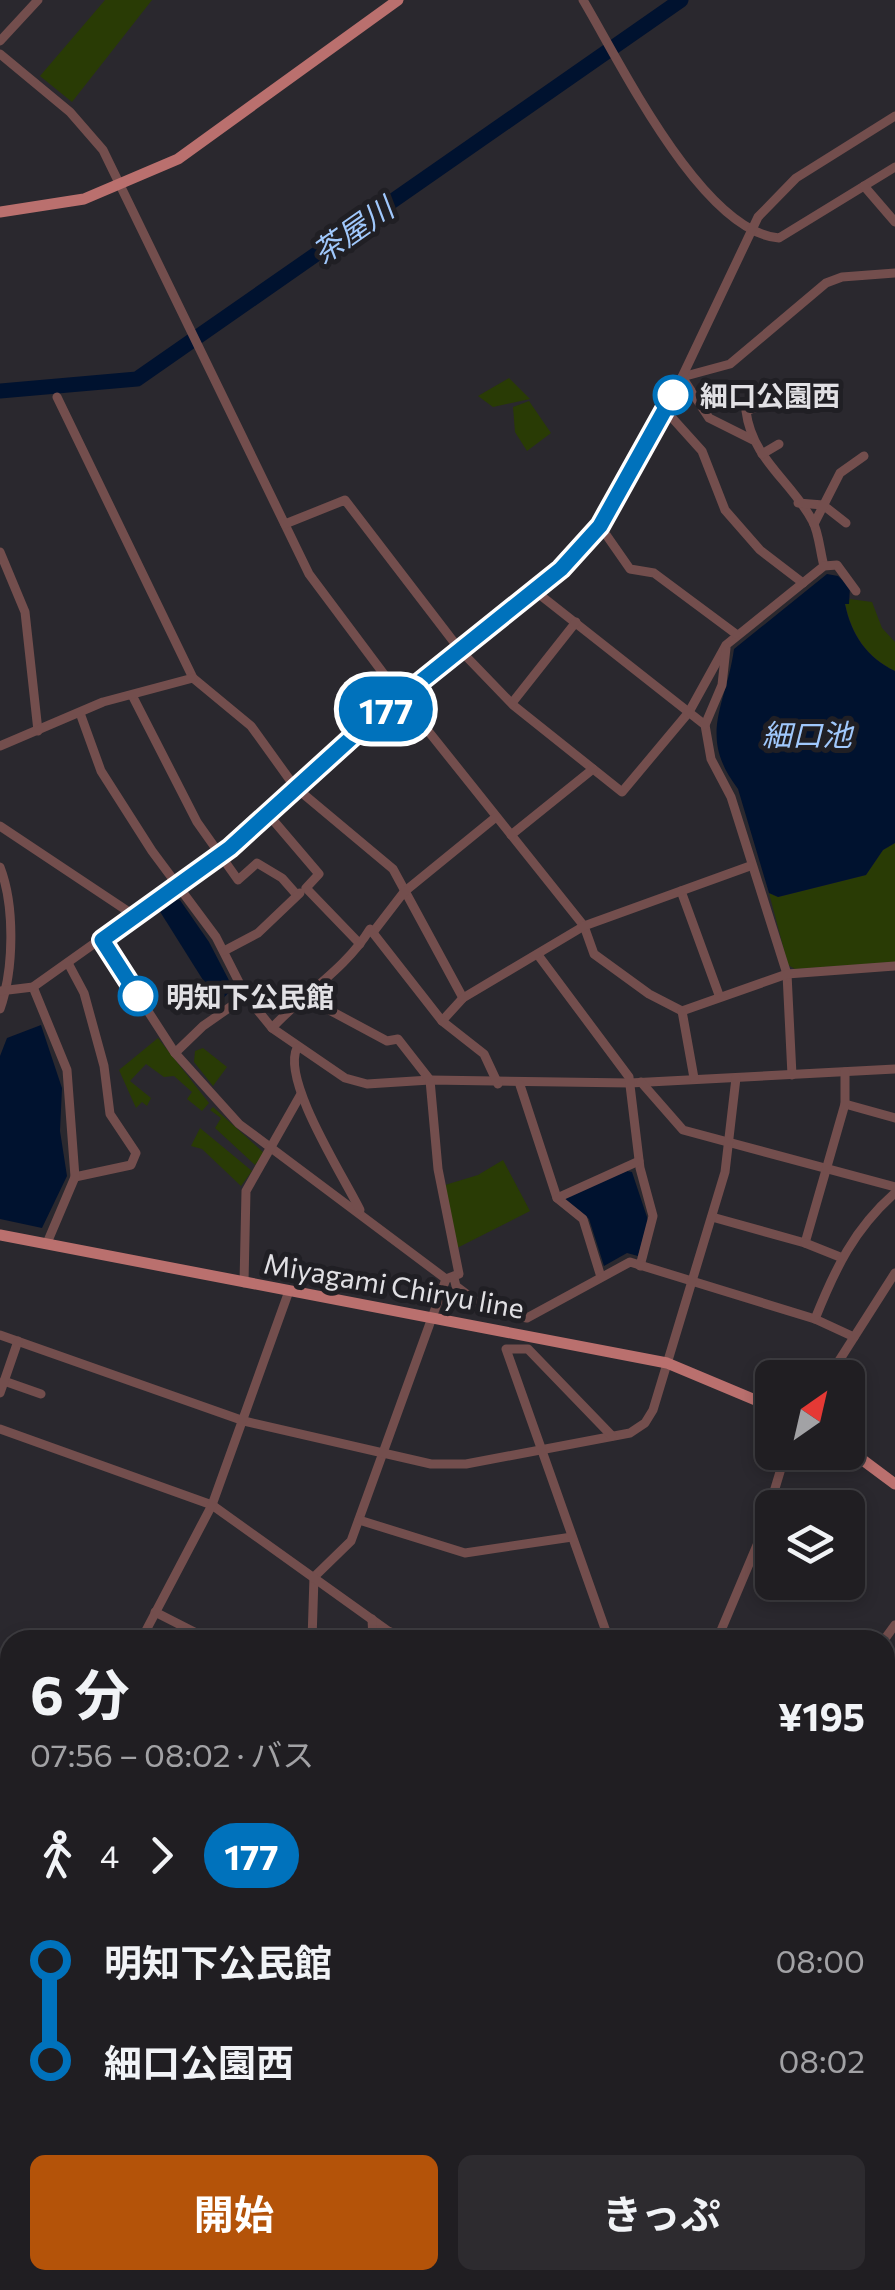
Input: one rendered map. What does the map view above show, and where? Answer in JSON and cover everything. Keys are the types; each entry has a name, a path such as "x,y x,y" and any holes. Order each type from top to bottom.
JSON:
{"main road":[{"path":"0,212 61,205 122,186 204,144 398,0"},
{"name":"Miyagami Chiryu line","path":"0,1235 666,1363 755,1400"},
{"path":"865,1462 895,1484"}],"street":[{"path":"0,41 38,0"},
{"path":"582,0 697,184 751,228 779,238 895,167"},
{"path":"0,54 82,123 122,186 309,574 401,697 584,926 594,954 649,994 682,1011"},
{"path":"3,992 32,987 220,855 401,697 535,590 600,526 666,410 751,228 785,185 895,116"},
{"path":"864,186 895,222"},
{"path":"682,377 730,364 826,283 842,276 895,273"},
{"path":"682,377 709,418 753,440"},
{"path":"57,397 193,678 251,726 295,787 393,869 463,998"},
{"path":"745,398 753,440 814,524 824,566"},
{"path":"746,412 772,401"},
{"path":"666,410 702,451 725,510 760,550 803,583"},
{"path":"762,454 778,444"},
{"path":"814,524 840,473 864,456"},
{"path":"284,524 345,500 460,650 512,703 622,792 688,712 736,634 824,566 837,565 856,591"},
{"path":"798,502 823,505 846,523"},
{"path":"600,526 630,569 654,573 736,634"},
{"path":"0,552 25,612 38,731"},
{"path":"535,590 705,725"},
{"path":"512,703 576,622"},
{"path":"726,645 722,685 705,725 711,758 731,798 787,974 792,1074"},
{"path":"0,730 3,745 103,702 193,678"},
{"path":"133,697 173,781 238,880 257,864 282,878 296,895"},
{"path":"80,713 102,771 152,851 180,884 224,951 246,996 272,1028 355,1082 430,1080 520,1085 895,1069"},
{"path":"511,835 593,770"},
{"path":"224,951 258,933 319,874 267,813"},
{"path":"374,931 404,892 496,817"},
{"path":"0,826 135,916"},
{"path":"442,1021 463,998 584,926 750,866"},
{"path":"0,867 9,919 0,1009"},
{"path":"306,888 360,944"},
{"path":"681,891 719,995"},
{"path":"272,1028 342,966 370,928 442,1021 484,1054 498,1084"},
{"path":"102,940 203,1088 270,1150 360,1211 489,1311 527,1318 630,1262 815,1319 854,1338"},
{"path":"538,955 636,1082 676,1126 895,1190 870,1215 840,1257 815,1319"},
{"path":"68,963 84,993 99,1048 110,1114 136,1153 131,1165 75,1177"},
{"path":"682,1011 787,974 895,966"},
{"path":"32,987 67,1070 75,1177 47,1243"},
{"path":"309,992 318,1004 387,1040 398,1039 430,1080 438,1168 459,1274 450,1279 430,1317 351,1541 314,1577 312,1630"},
{"path":"176,1053 203,1026 246,996"},
{"path":"682,1011 694,1078"},
{"path":"298,1048 293,1062 301,1094 360,1211"},
{"path":"805,1243 845,1104 845,1072"},
{"path":"0,1335 244,1421 431,1464 466,1464 630,1432 645,1423 712,1218 728,1144 736,1078"},
{"path":"636,1082 639,1162 654,1216 640,1266"},
{"path":"520,1085 558,1198 583,1219 601,1277"},
{"path":"244,1283 246,1191 301,1094"},
{"path":"845,1104 895,1118"},
{"path":"558,1198 639,1162"},
{"path":"712,1218 805,1243 840,1257"},
{"path":"840,1360 895,1273"},
{"path":"145,1630 212,1505 289,1292"},
{"path":"0,1394 18,1341"},
{"path":"605,1630 506,1349 528,1349 612,1436"},
{"path":"4,1381 41,1394"},
{"path":"0,1429 212,1505 391,1630"},
{"path":"721,1630 760,1538 781,1470"},
{"path":"359,1520 465,1553 572,1537"},
{"path":"155,1612 190,1630"},
{"path":"372,1619 373,1630"}],"green space":[{"path":"105,0 152,0 72,102 40,76"},
{"path":"509,378 530,399 493,407 478,396"},
{"path":"529,401 551,433 527,451 515,432 513,407"},
{"path":"850,599 872,602 882,628 895,642 895,671 861,643 845,603"},
{"path":"895,843 895,962 795,969 788,965 769,893 778,897 866,875 883,850"},
{"path":"158,1038 209,1103 202,1111 187,1099 192,1092 174,1076 164,1077 146,1064 130,1081 151,1098 147,1106 142,1102 136,1108 119,1070"},
{"path":"203,1048 227,1067 213,1086 194,1062 195,1051"},
{"path":"213,1107 264,1153 255,1165 215,1128 221,1118 210,1110"},
{"path":"200,1128 252,1171 241,1186 202,1149 191,1146"},
{"path":"503,1160 530,1211 457,1248 445,1185 478,1175"}],"water":[{"name":"細口池","path":"827,574 838,576 850,587 849,604 845,604 862,644 895,671 895,843 883,850 866,875 778,897 769,893 738,789 719,752 718,720 734,649"},
{"path":"173,899 180,900 209,942 233,988 218,1004 159,910"},
{"path":"41,1025 62,1088 60,1131 67,1176 42,1228 0,1219 0,1056 7,1038"},
{"path":"632,1172 648,1220 638,1256 627,1253 604,1266 589,1219 563,1198"}],"waterway":[{"name":"茶屋川","path":"0,391 137,379 681,0"}],"bus line":[{"name":"177","path":"138,996 102,940 230,848 359,731 561,569 600,526 673,395"}],"place":[{"name":"細口公園西","path":"673,395"},
{"name":"明知下公民館","path":"138,996"}]}
